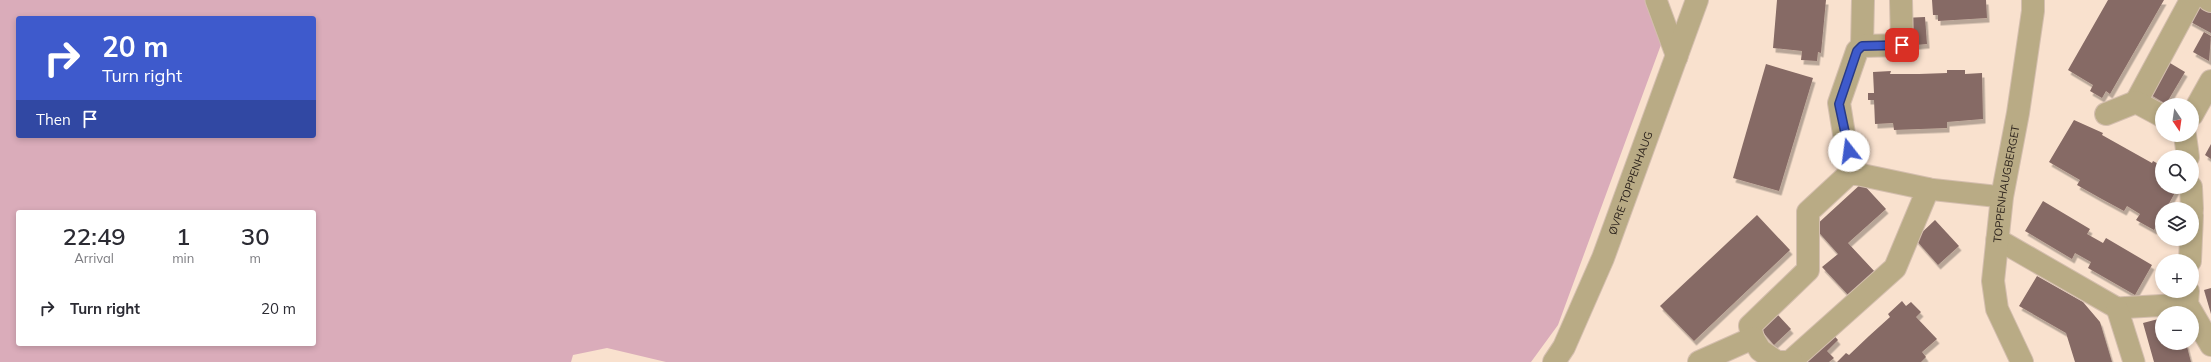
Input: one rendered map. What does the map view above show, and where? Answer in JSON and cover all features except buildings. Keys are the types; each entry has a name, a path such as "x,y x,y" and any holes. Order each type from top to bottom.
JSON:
{"street":[{"name":"ØVRE TOPPENHAUG","path":"1554,362 1564,347 1603,258 1697,0"},
{"path":"1862,46 1863,0"},
{"path":"1857,174 1845,140 1839,104 1857,51 1862,46 1902,45 1901,0"},
{"name":"TOPPENHAUGBERGET","path":"2022,362 1996,309 1993,281 2002,197 2018,113 2033,11 2033,0"},
{"path":"2106,114 2136,102 2192,0"},
{"path":"2199,102 2211,81"},
{"path":"2136,102 2155,112"},
{"path":"1848,174 1857,174 1928,189 1895,268 1792,362 1777,362 1760,350 1753,338 1750,326 1808,270 1808,212 1848,174"},
{"path":"2188,298 2211,345"},
{"path":"1699,362 1753,338"}],"lane":[{"path":"1656,0 1677,57"},
{"path":"1928,189 2002,197"},
{"path":"1997,239 2117,308 2188,298"},
{"path":"2117,308 2134,362"}],"shaded area":[{"path":"0,0 1647,0 1662,42 1558,325 1531,362 666,362 607,348 573,355 571,362 0,362"}],"route":[{"path":"1849,151 1845,140 1839,104 1857,51 1862,46 1902,45"}]}
